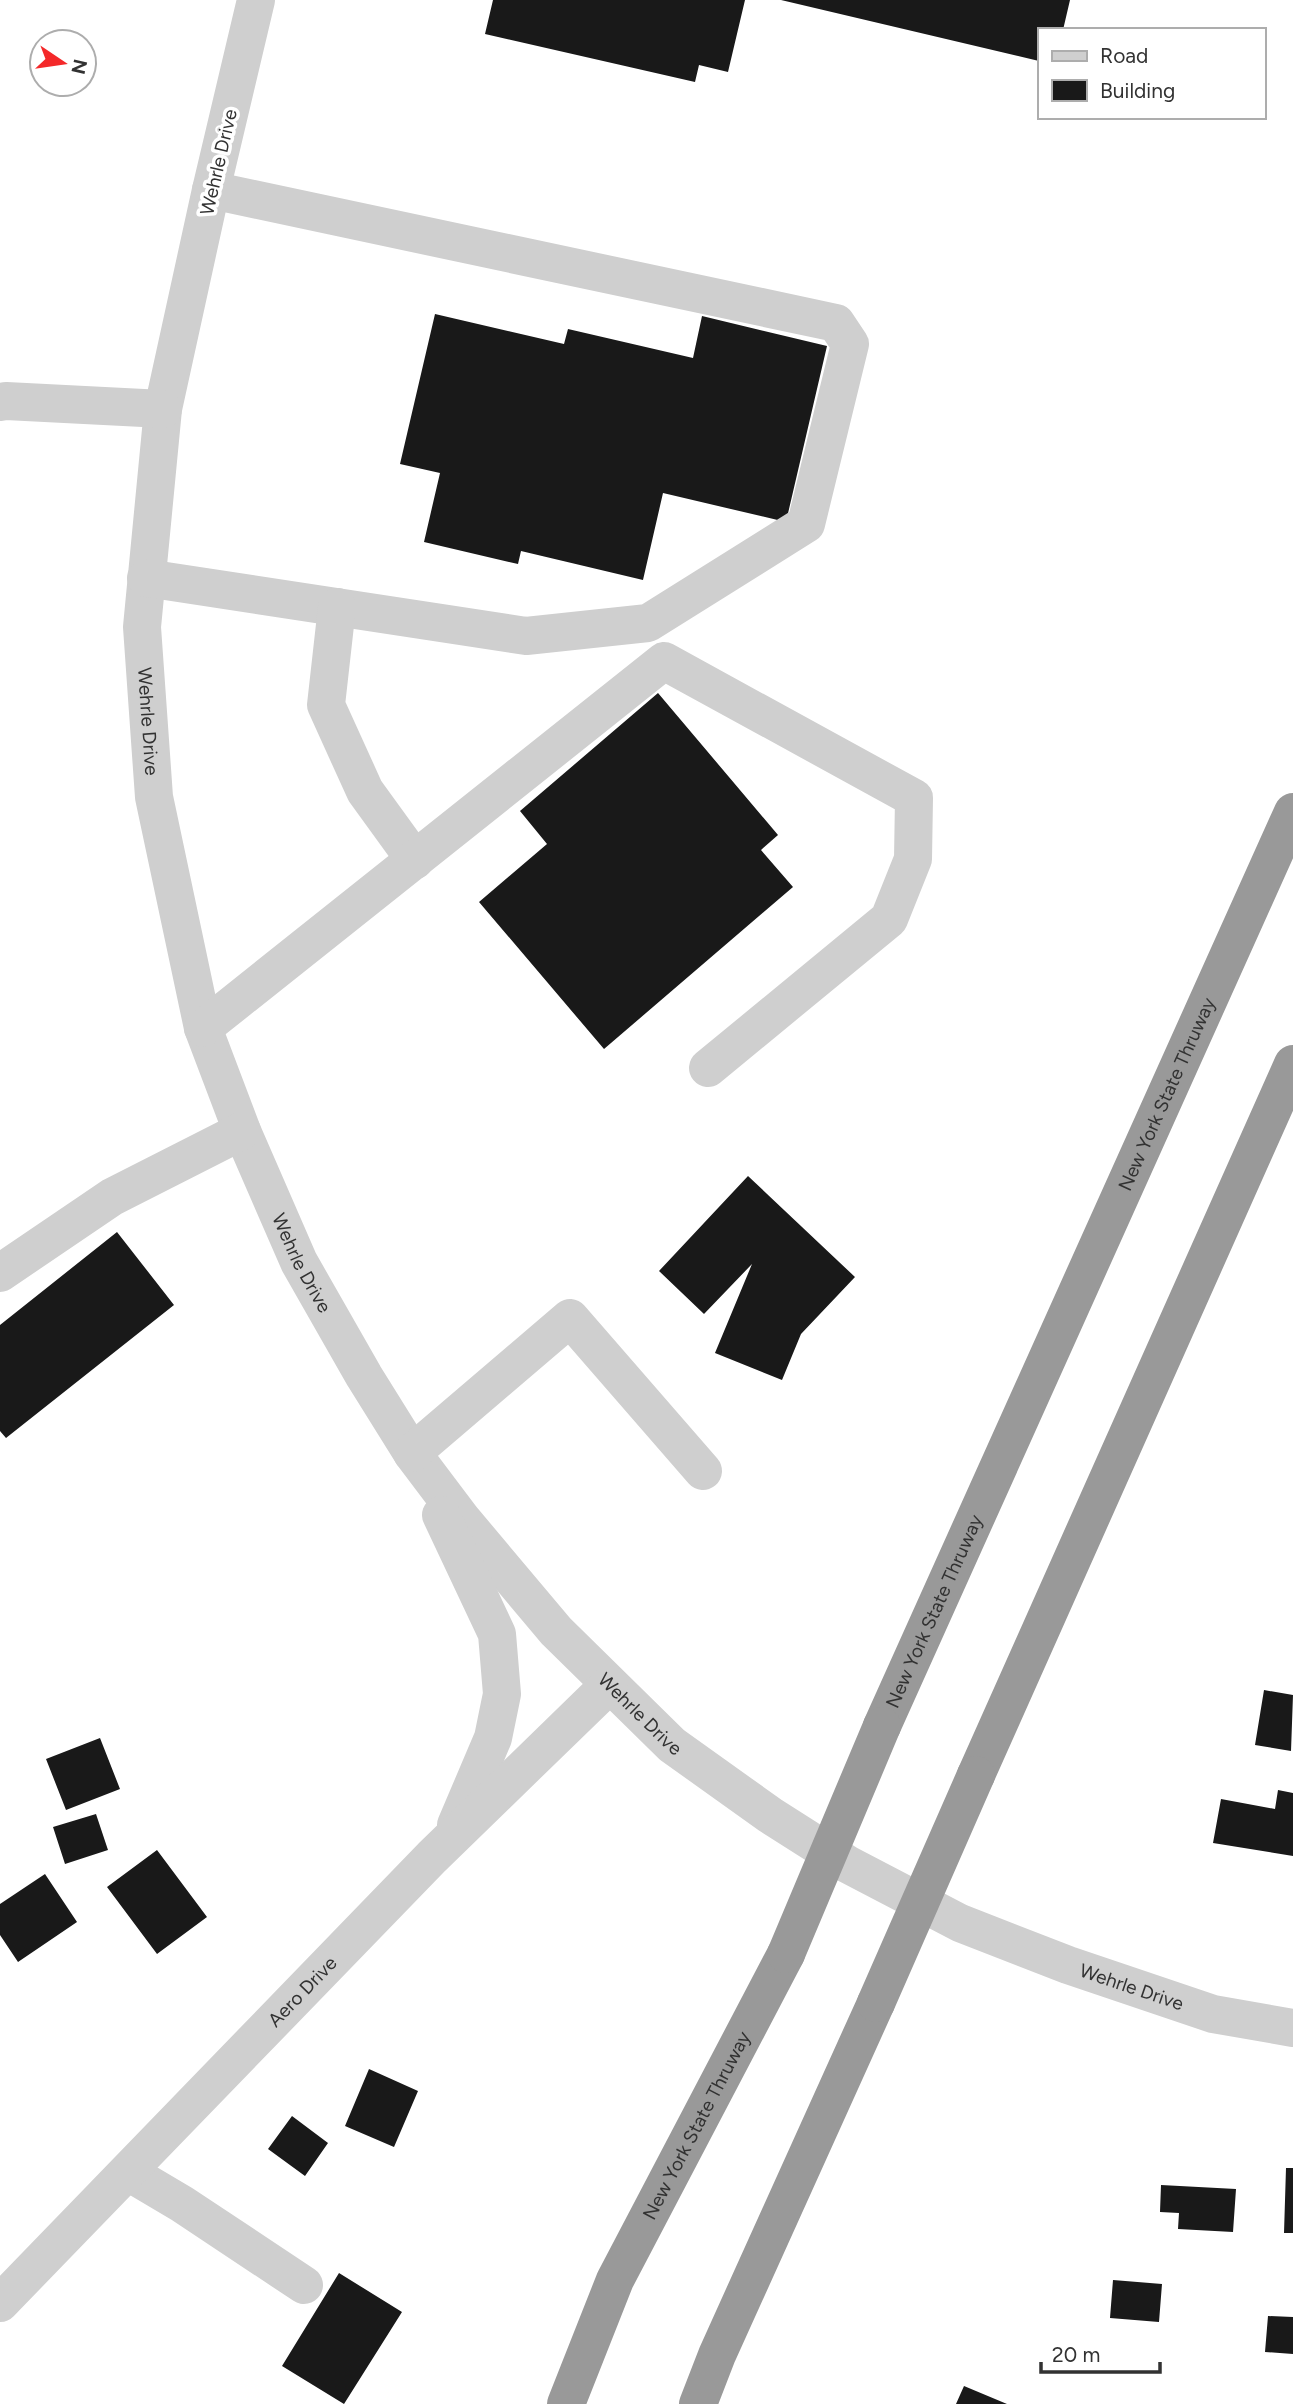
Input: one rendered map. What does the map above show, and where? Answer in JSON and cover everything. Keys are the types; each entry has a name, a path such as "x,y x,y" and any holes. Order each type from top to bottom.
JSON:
{"highway":[{"name":"New York State Thruway","path":"566,2404 615,2280 786,1954 882,1726 1293,812"},
{"path":"698,2404 717,2355 1293,1063"}],"street":[{"name":"Wehrle Drive","path":"256,0 163,409 142,627 154,797 203,1028 242,1131 299,1262 364,1376 412,1453 461,1518 556,1630 673,1745 770,1815 847,1864 960,1923 1068,1965 1213,2014 1293,2028"},
{"path":"146,578 526,636 648,623 806,524 850,344 836,323 211,190"},
{"path":"0,402 163,409"},
{"path":"337,607 326,705 365,791 415,860"},
{"path":"648,623 664,661 914,798 913,859 889,919 708,1068"},
{"path":"203,1028 664,661"},
{"path":"0,1273 112,1197 242,1131"},
{"path":"449,1840 493,1738 502,1694 497,1634 412,1453 569,1318 703,1471"},
{"name":"Aero Drive","path":"0,2303 449,1840 609,1685"},
{"path":"128,2172 182,2204 304,2285"}],"building":[{"path":"493,0 745,0 728,72 699,65 695,82 485,34"},
{"path":"781,0 1070,0 1063,28 1038,28 1038,61"},
{"path":"435,314 564,344 568,329 693,358 702,316 827,346 786,522 663,493 643,580 521,551 518,564 424,542 440,473 400,464"},
{"path":"658,693 778,835 761,850 793,887 604,1049 479,902 547,844 520,811"},
{"path":"748,1176 855,1277 801,1334 782,1380 715,1353 752,1264 704,1314 659,1271"},
{"path":"117,1232 174,1305 6,1438 0,1431 0,1325"},
{"path":"1264,1690 1293,1695 1291,1751 1255,1745"},
{"path":"100,1738 120,1789 66,1810 46,1759"},
{"path":"1278,1790 1293,1793 1293,1856 1213,1843 1221,1799 1275,1809"},
{"path":"96,1814 108,1850 65,1864 53,1827"},
{"path":"157,1850 207,1917 157,1954 107,1887"},
{"path":"45,1874 77,1922 18,1962 0,1935 0,1904"},
{"path":"369,2069 418,2091 394,2147 345,2126"},
{"path":"292,2116 328,2143 305,2176 268,2149"},
{"path":"1286,2168 1293,2168 1293,2233 1284,2233"},
{"path":"1161,2185 1236,2189 1233,2232 1178,2229 1179,2213 1160,2212"},
{"path":"339,2273 402,2312 344,2404 282,2366"},
{"path":"1113,2280 1162,2284 1159,2322 1110,2318"},
{"path":"1268,2316 1293,2317 1293,2354 1265,2352"},
{"path":"964,2386 1007,2404 956,2404"}]}
